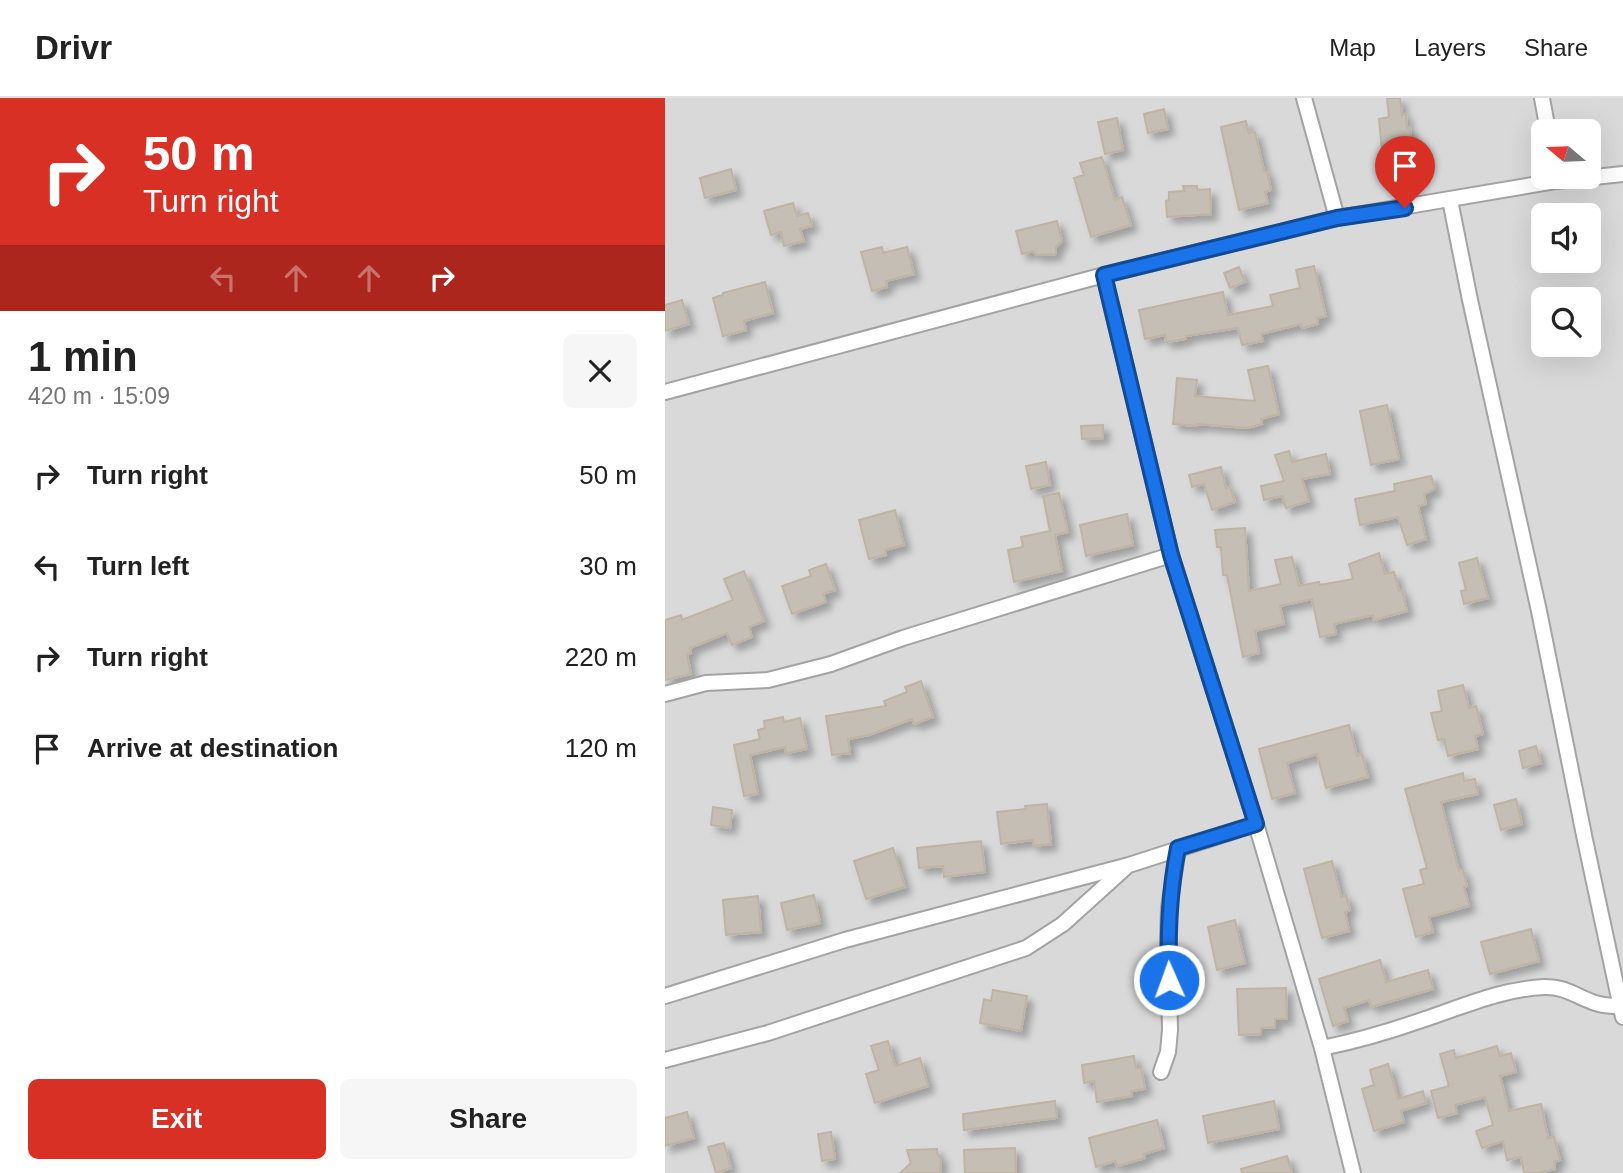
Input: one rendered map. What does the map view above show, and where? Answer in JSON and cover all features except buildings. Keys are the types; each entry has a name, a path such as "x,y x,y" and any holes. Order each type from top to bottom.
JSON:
{"street":[{"path":"1304,98 1337,218"},
{"path":"1542,98 1546,119"},
{"path":"1601,176 1623,174"},
{"path":"665,392 1104,275 1337,218 1531,184"},
{"path":"1322,1048 1356,1042 1457,1007 1525,989 1565,989 1600,1005 1622,1011 1450,200"},
{"path":"1104,275 1171,555 1256,824 1322,1048 1353,1173"},
{"path":"665,694 706,683 768,680 831,664 903,638 1171,555"},
{"path":"665,996 845,940 1129,865 1256,824"},
{"path":"1161,1072 1168,1052 1170,1031 1169,908 1178,848"},
{"path":"665,1060 768,1033 1026,948 1063,924 1129,865"}],"shaded area":[{"path":"665,98 1623,98 1623,1173 665,1173"}],"route":[{"path":"1169,980 1169,908 1178,848 1256,824 1171,555 1104,275 1337,218 1405,208"}]}
